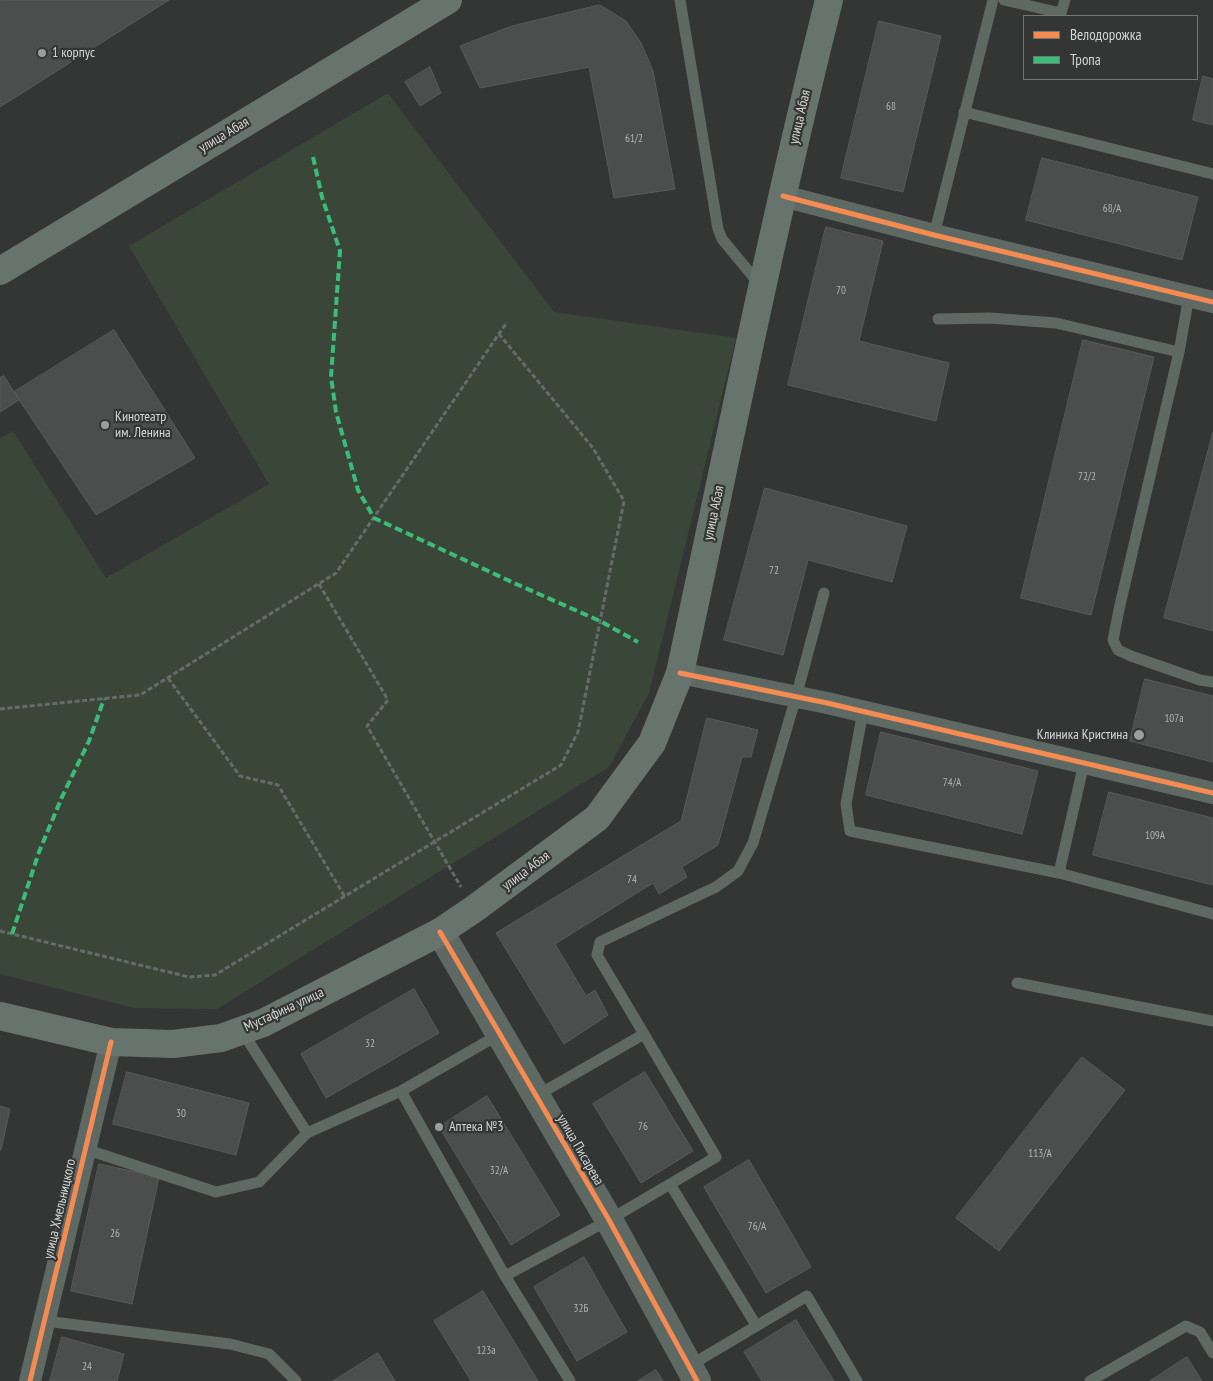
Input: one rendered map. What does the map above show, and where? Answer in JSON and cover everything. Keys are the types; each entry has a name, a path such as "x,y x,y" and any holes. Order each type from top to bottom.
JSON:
{"main road":[{"name":"улица Абая","path":"4,265 448,0"},
{"name":"улица Абая","path":"440,932 597,818 652,744 680,673 783,196 830,0"},
{"name":"Мустафина улица","path":"0,1016 111,1042 173,1044 222,1038 262,1023 440,932"}],"street":[{"path":"783,196 934,235 1213,302"},
{"path":"680,673 863,711 1213,793"},
{"name":"улица Писарева","path":"440,932 609,1220 693,1374"},
{"name":"улица Хмельницкого","path":"30,1381 111,1042"}],"lane":[{"path":"680,0 718,229 722,239 763,288"},
{"path":"934,235 993,0"},
{"path":"1004,0 1061,13 1065,0"},
{"path":"964,112 1213,174"},
{"path":"1189,296 1113,640 1118,650 1131,656 1200,680 1213,682"},
{"path":"938,319 990,318 1056,323 1178,352"},
{"path":"504,1276 609,1220 716,1157 597,955 600,942 716,887 738,871 753,843 824,593"},
{"path":"863,711 846,804 850,831 1059,873 1213,914"},
{"path":"1059,873 1084,763"},
{"path":"1017,983 1213,1021"},
{"path":"242,1030 307,1133"},
{"path":"85,1149 216,1192 259,1182 307,1133 402,1091 500,1034"},
{"path":"536,1096 644,1034"},
{"path":"402,1091 504,1276 570,1381"},
{"path":"670,1184 756,1325"},
{"path":"693,1374 756,1325 806,1296 858,1381"},
{"path":"45,1321 230,1344 269,1354 296,1381"},
{"path":"1090,1381 1186,1326 1200,1332 1213,1353"}],"path":[{"path":"0,709 140,695 336,573 507,322"},
{"path":"0,931 189,977 216,975 561,765 578,732 624,501 593,448 499,334"},
{"path":"319,584 388,700 367,726 474,909"},
{"path":"168,678 240,776 278,785 345,897"}],"green space":[{"path":"388,93 554,312 736,338 649,693 609,767 217,1009 134,1008 0,974 0,438 13,431 106,578 269,484 129,246"}],"building":[{"name":"1 корпус","path":"0,0 169,0 0,107"},
{"path":"600,5 626,21 641,43 653,71 675,189 614,198 589,67 480,88 460,46 512,26"},
{"path":"879,21 941,36 903,192 841,178"},
{"path":"430,67 441,93 420,106 405,82"},
{"path":"1203,76 1213,79 1213,125 1193,120"},
{"path":"1042,158 1198,197 1182,260 1026,220"},
{"path":"826,227 883,241 859,341 949,363 936,421 788,385"},
{"name":"Кинотеатр им. Ленина","path":"114,330 195,458 96,515 14,392"},
{"path":"1083,340 1154,357 1091,615 1021,598"},
{"path":"4,376 19,400 0,412 0,378"},
{"path":"1213,432 1213,631 1164,618"},
{"path":"765,488 907,526 892,582 808,560 783,655 724,640"},
{"path":"1145,679 1213,696 1213,762 1130,741"},
{"path":"707,718 758,730 751,757 742,757 718,845 682,867 687,877 659,894 653,883 555,944 586,996 595,990 608,1015 564,1044 496,933 681,821"},
{"path":"881,732 1038,771 1022,834 866,795"},
{"path":"1109,792 1213,818 1213,885 1093,855"},
{"path":"414,989 439,1033 326,1098 301,1054"},
{"path":"1082,1057 1125,1090 999,1251 956,1218"},
{"path":"127,1072 249,1103 236,1155 113,1124"},
{"path":"645,1072 693,1151 641,1183 593,1104"},
{"path":"487,1096 560,1215 511,1245 439,1127"},
{"path":"0,1106 10,1109 1,1150 0,1150"},
{"path":"749,1160 811,1267 766,1293 704,1187"},
{"path":"99,1164 159,1177 132,1304 71,1291"},
{"path":"584,1257 627,1332 577,1361 534,1287"},
{"path":"483,1291 538,1381 471,1381 434,1321"},
{"path":"796,1320 834,1381 762,1381 744,1352"},
{"path":"62,1337 124,1354 117,1381 50,1381"},
{"path":"378,1353 395,1381 333,1381"},
{"path":"1187,1357 1202,1381 1150,1381"},
{"path":"656,1370 663,1381 638,1381"}],"marked path":[{"path":"313,157 322,197 340,251 331,377 336,412 358,490 374,518 600,621 638,642"},
{"path":"12,934 39,852 62,797 89,741 104,699"}],"cycle path":[{"path":"783,196 934,235 1213,302"},
{"path":"680,673 827,703 1213,793"},
{"path":"440,932 609,1220 697,1381"},
{"path":"30,1381 111,1042"}],"place":[{"name":"1 корпус","path":"42,53"},
{"name":"Кинотеатр им. Ленина","path":"105,425"},
{"name":"Клиника Кристина","path":"1139,735"},
{"name":"Аптека №3","path":"439,1127"}]}
